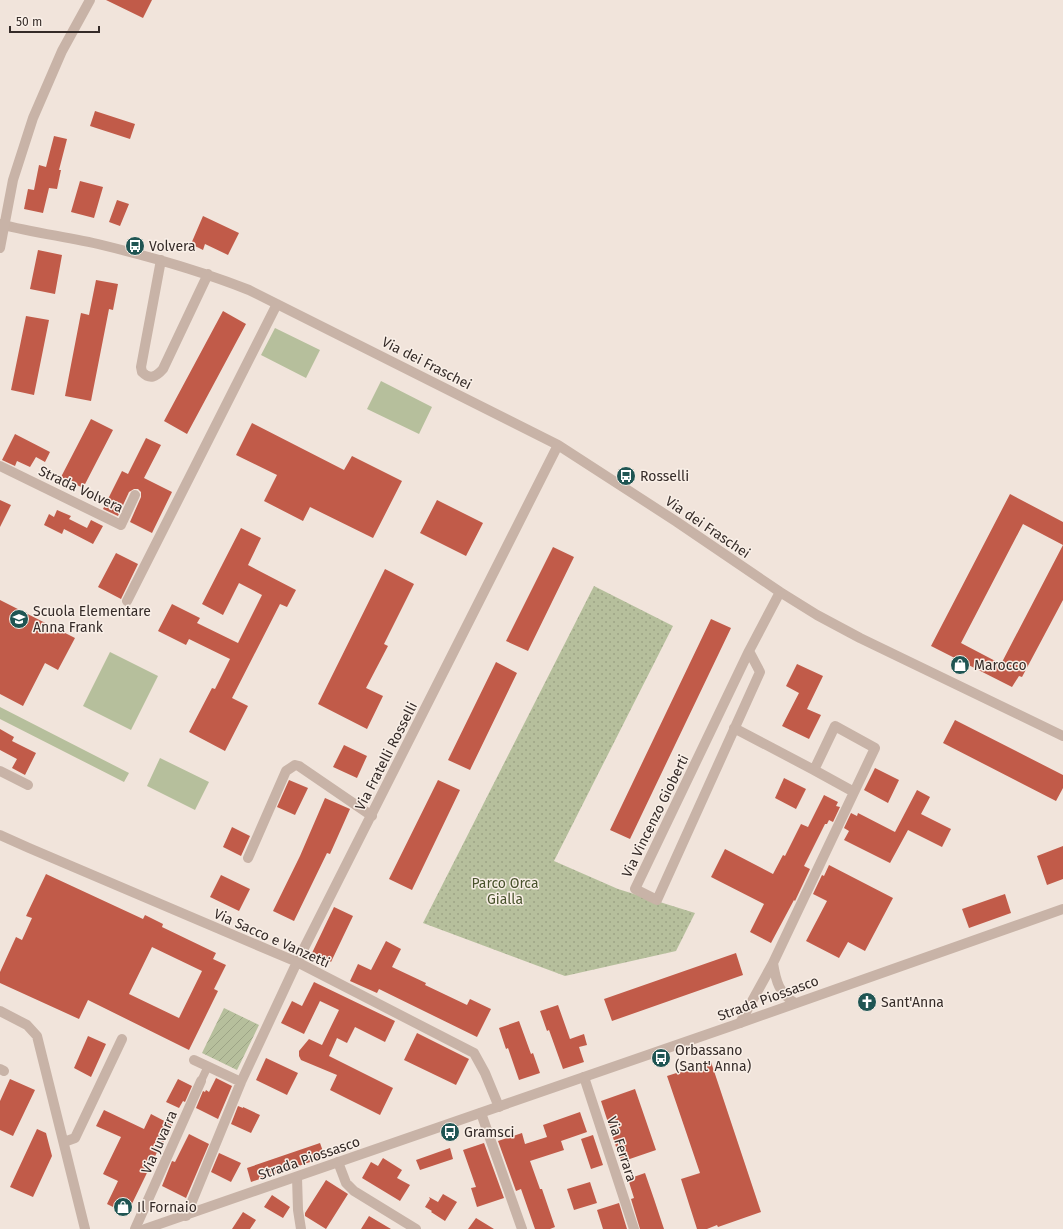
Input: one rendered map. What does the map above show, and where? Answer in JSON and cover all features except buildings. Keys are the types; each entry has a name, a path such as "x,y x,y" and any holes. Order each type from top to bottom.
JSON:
{"street":[{"path":"0,248 2,224 13,180 33,118 62,51 90,0"},
{"name":"Via dei Fraschei","path":"2,224 103,245 161,260 208,274 249,290 558,445 683,526 780,592 818,615 860,638 1063,736"},
{"path":"161,260 141,367 142,372 146,376 152,377 158,375 163,369 208,274"},
{"path":"127,601 277,304"},
{"name":"Via Fratelli Rosselli","path":"186,1216 241,1082 298,962 558,445"},
{"name":"Strada Volvera","path":"0,466 121,524 135,495"},
{"name":"Via Vincenzo Gioberti","path":"749,650 760,672 657,900 635,889 749,650 780,592"},
{"path":"740,1023 773,964 875,748 835,726 814,770"},
{"path":"734,728 854,792"},
{"path":"248,858 286,771 294,765 299,766 372,816"},
{"path":"0,770 28,785"},
{"name":"Via Sacco e Vanzetti","path":"0,835 36,852 298,962 474,1053 485,1073 499,1107"},
{"name":"Strada Piossasco","path":"145,1229 740,1023 1063,909"},
{"path":"773,964 775,978 780,990 787,998 795,1003"},
{"path":"0,1011 27,1025 37,1036 85,1229"},
{"path":"64,1142 75,1138 122,1039"},
{"path":"194,1060 241,1082"},
{"name":"Via Juvarra","path":"135,1229 208,1066"},
{"name":"Via Ferrara","path":"584,1077 634,1229"},
{"path":"481,1113 522,1229"},
{"path":"338,1162 346,1183 354,1191 416,1229"},
{"path":"297,1177 298,1210 301,1229"}],"green space":[{"path":"275,328 320,350 306,378 261,355"},
{"path":"381,381 432,407 419,434 367,409"},
{"name":"Parco Orca Gialla","path":"594,586 673,626 554,861 618,889 695,913 676,951 565,976 423,923"},
{"path":"110,652 158,676 131,730 83,706"},
{"path":"0,707 129,773 124,782 0,719"},
{"path":"160,758 209,782 195,810 147,786"},
{"path":"224,1008 259,1025 237,1070 202,1053"}],"place":[{"name":"Volvera","path":"135,246"},
{"name":"Rosselli","path":"626,476"},
{"name":"Scuola Elementare Anna Frank","path":"19,619"},
{"name":"Marocco","path":"960,665"},
{"name":"Sant'Anna","path":"867,1002"},
{"name":"Orbassano (Sant' Anna)","path":"661,1058"},
{"name":"Gramsci","path":"450,1132"},
{"name":"Il Fornaio","path":"123,1207"}]}
